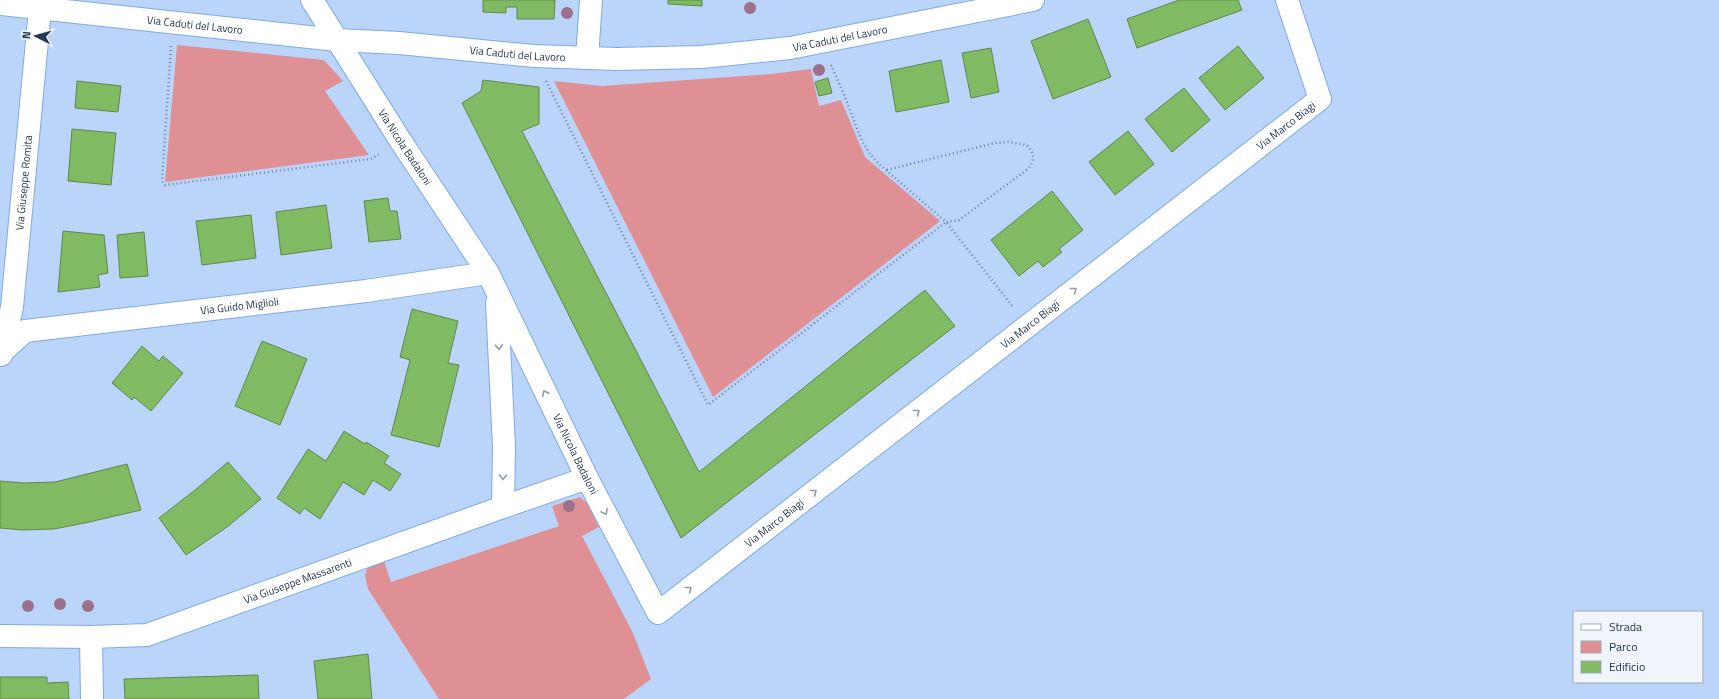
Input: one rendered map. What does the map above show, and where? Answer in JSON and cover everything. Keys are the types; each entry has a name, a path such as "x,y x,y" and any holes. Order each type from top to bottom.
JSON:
{"street":[{"name":"Via Nicola Badaloni","path":"312,0 400,140 488,273 587,478 658,613"},
{"path":"587,58 591,0"},
{"name":"Via Caduti del Lavoro","path":"0,4 337,40 398,43 534,56 587,58 702,57 754,53 821,43 1033,0"},
{"name":"Via Marco Biagi","path":"658,613 1320,99 1288,0"},
{"name":"Via Giuseppe Romita","path":"0,354 12,307 40,8"},
{"name":"Via Guido Miglioli","path":"0,354 25,331 358,292 488,273"},
{"name":"Via Nicola Badaloni","path":"497,294 504,447 503,507"},
{"name":"Via Giuseppe Massarenti","path":"0,636 91,637 147,635 587,478"},
{"path":"91,637 92,699"}],"path":[{"path":"160,22 159,36 172,38 162,181 165,185 371,159 400,140"},
{"path":"821,43 843,92 862,141 870,154 886,170 946,222 1028,326"},
{"path":"534,56 708,405 946,222 959,220 1028,169 1034,157 1030,149 1022,143 995,143 886,170"}],"green space":[{"path":"177,45 324,60 343,81 325,91 369,155 165,182"},
{"path":"811,69 819,106 841,100 865,157 940,221 713,397 554,81 602,86 771,74"},
{"path":"580,497 587,503 599,527 582,536 632,631 651,679 624,699 439,699 368,589 365,575 367,569 384,561 391,582 559,526 552,506"}],"building":[{"path":"483,0 555,0 554,19 517,19 517,7 506,7 506,13 483,12"},
{"path":"668,0 702,0 702,6 668,4"},
{"path":"1179,0 1238,0 1242,10 1137,48 1127,19"},
{"path":"1088,19 1111,77 1053,99 1031,41"},
{"path":"1238,46 1264,78 1225,110 1199,78"},
{"path":"991,48 999,92 971,98 962,53"},
{"path":"941,60 949,102 896,112 889,71"},
{"path":"828,78 832,93 819,96 815,82"},
{"path":"483,80 539,87 539,124 522,131 699,472 925,290 955,326 681,538 462,103 481,91"},
{"path":"77,81 121,86 118,112 75,108"},
{"path":"1184,88 1210,120 1172,152 1145,119"},
{"path":"72,129 116,133 111,185 68,181"},
{"path":"1128,131 1154,164 1115,195 1089,162"},
{"path":"1052,191 1083,230 1059,249 1062,252 1043,267 1038,261 1019,276 991,240"},
{"path":"388,198 390,211 397,211 401,239 369,242 364,201"},
{"path":"326,205 332,248 281,255 276,212"},
{"path":"251,215 256,258 202,265 196,221"},
{"path":"63,231 104,235 108,273 98,275 100,287 58,292"},
{"path":"144,232 148,276 120,278 117,235"},
{"path":"412,309 458,321 448,363 459,365 439,447 391,435 410,360 400,357"},
{"path":"262,341 307,359 280,425 235,406"},
{"path":"142,346 159,361 163,356 183,373 151,411 134,397 132,400 112,383"},
{"path":"344,431 389,456 384,463 401,474 390,491 373,480 364,495 343,482 320,519 304,508 300,514 277,498 308,449 326,461"},
{"path":"228,462 261,499 227,527 186,555 159,518"},
{"path":"127,464 141,510 54,529 22,530 0,528 0,481 24,483 55,482"},
{"path":"368,654 372,699 318,699 314,661"},
{"path":"258,675 259,699 125,699 124,679"},
{"path":"0,677 47,677 47,683 68,682 69,699 0,699"}]}
